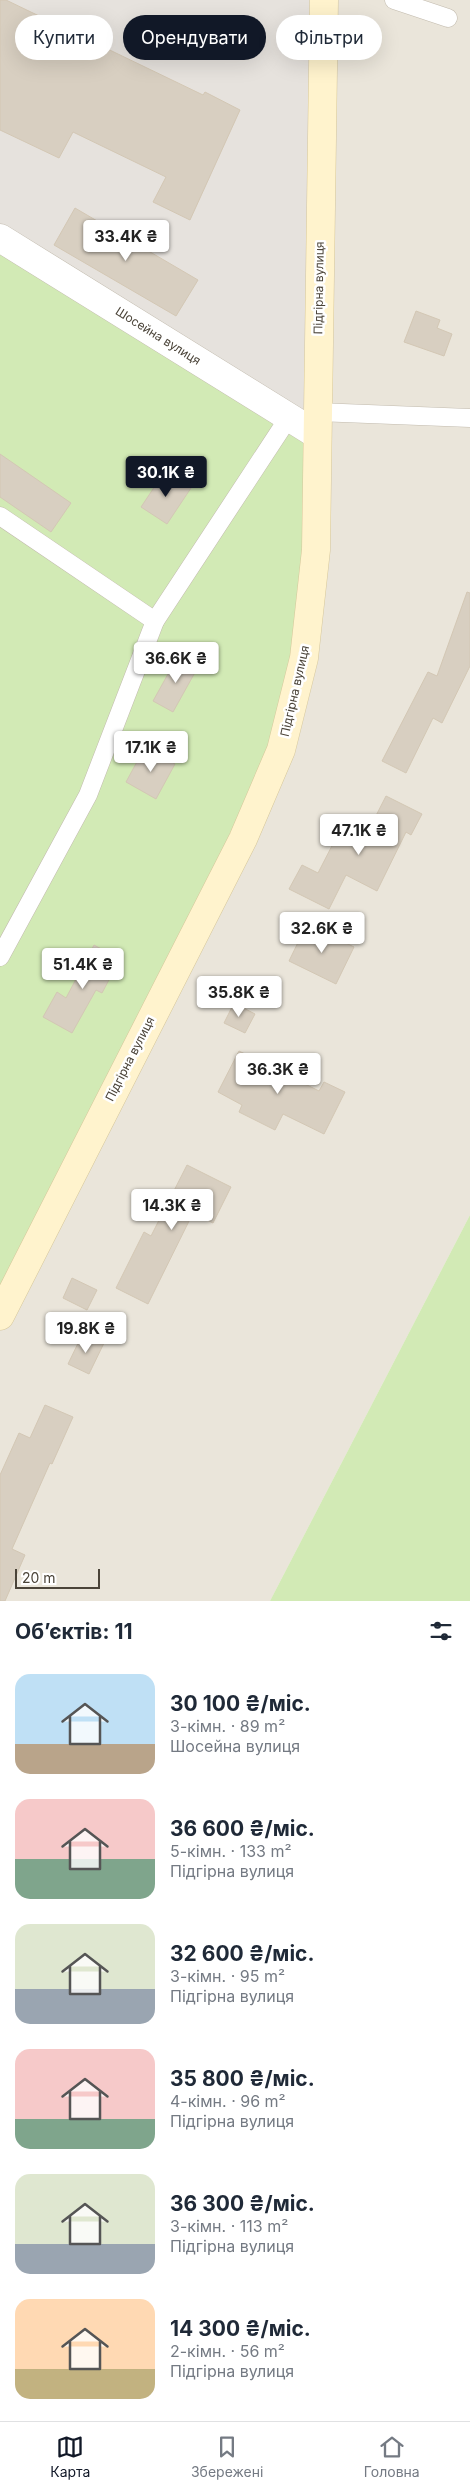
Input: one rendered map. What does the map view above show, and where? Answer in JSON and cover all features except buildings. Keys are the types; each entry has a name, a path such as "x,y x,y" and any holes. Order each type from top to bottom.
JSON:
{"street":[{"name":"Підгірна вулиця","path":"0,1316 243,838 281,750 305,648 316,550 316,423 324,0"},
{"name":"Шосейна вулиця","path":"0,238 289,417 316,423"}],"lane":[{"path":"394,0 448,18"},
{"path":"0,957 88,795 155,621 289,417"},
{"path":"316,423 470,418"},
{"path":"0,516 155,621"}],"shaded area":[{"path":"0,0 325,0 325,15 276,15 276,60 324,60 316,434 0,238"},
{"path":"325,0 470,0 470,1215 270,1601 0,1601 0,1316 310,60 382,60 382,15 321,15"}],"green space":[{"path":"0,238 316,434 281,750 0,1316"},
{"path":"470,1215 470,1601 270,1601"}]}
